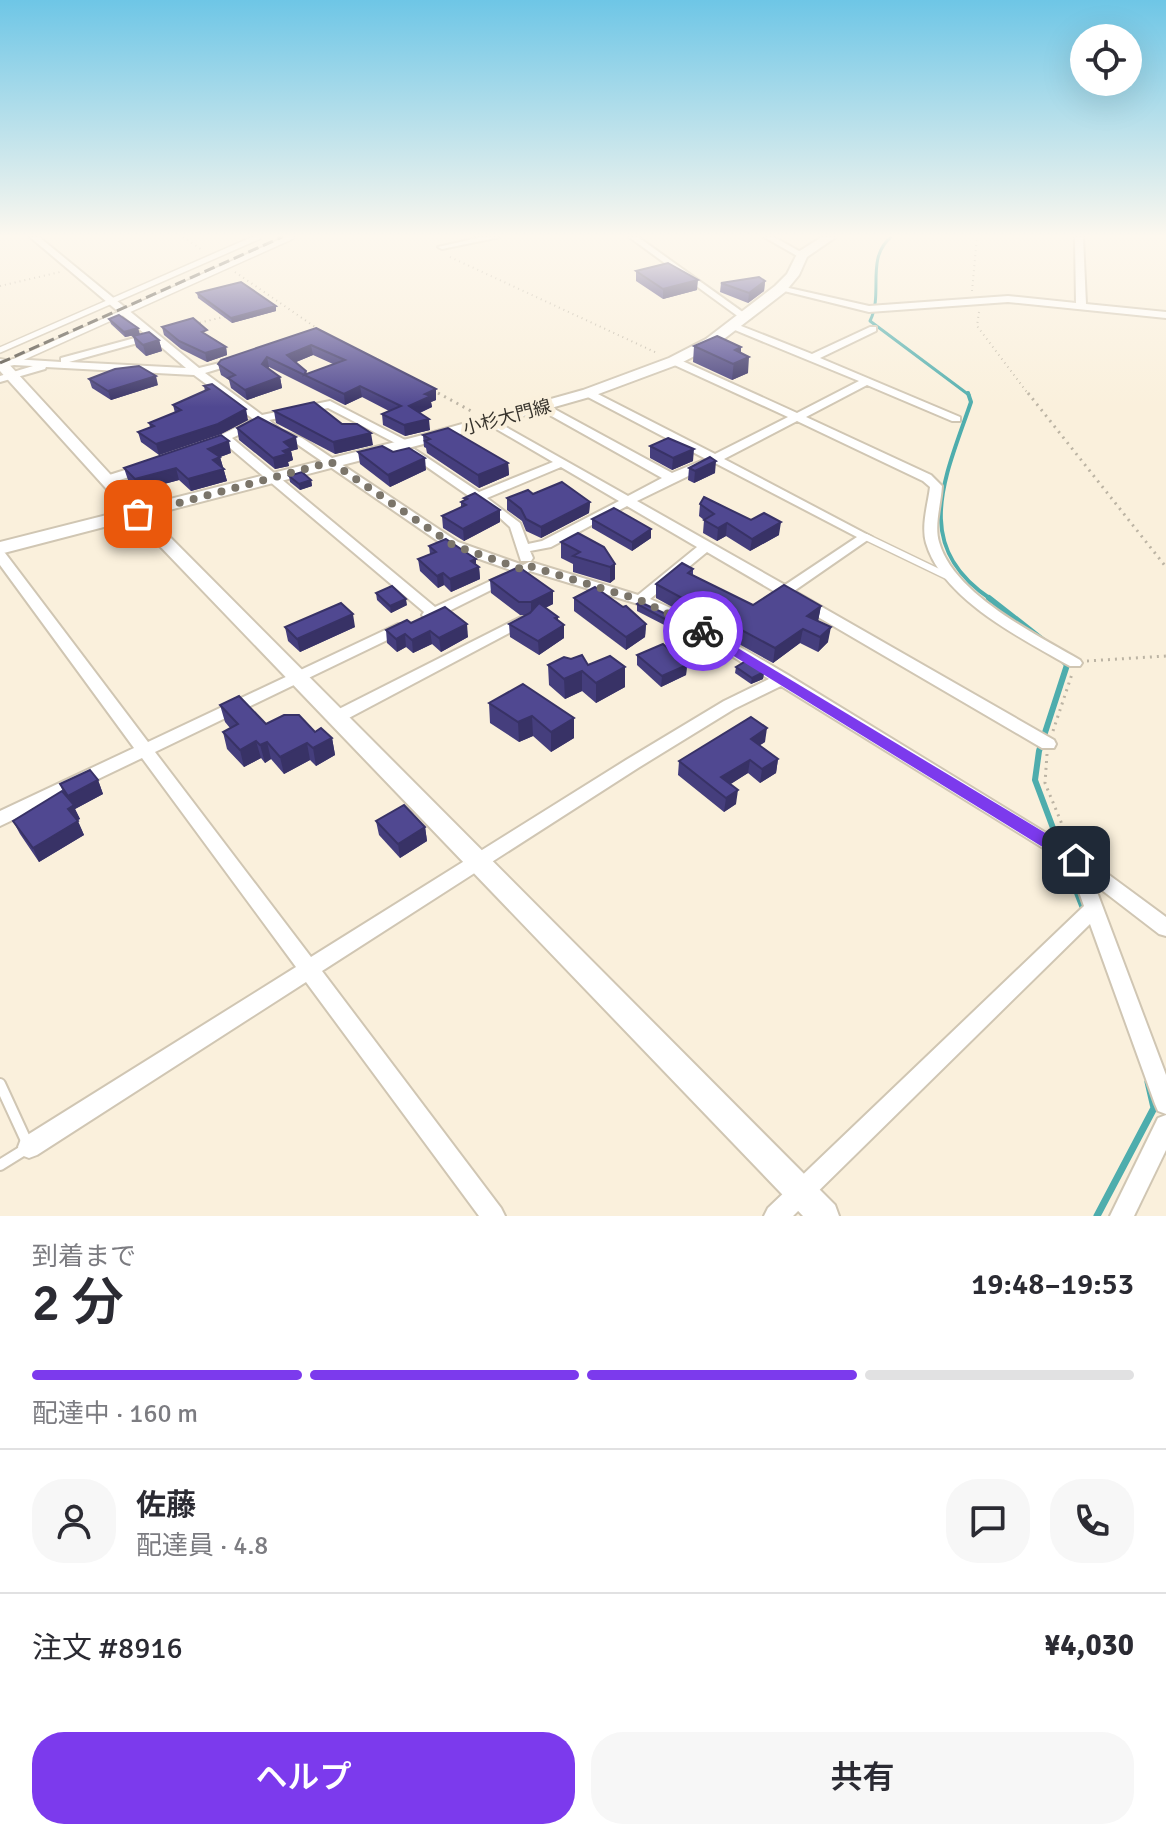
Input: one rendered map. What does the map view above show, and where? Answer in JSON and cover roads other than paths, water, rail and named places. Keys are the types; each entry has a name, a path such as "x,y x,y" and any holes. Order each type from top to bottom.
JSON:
{"main road":[{"name":"小杉大門線","path":"0,548 404,445 588,393 674,361 739,322 774,294"}],"street":[{"path":"102,294 197,372 453,545 640,600 677,616 1076,860 1166,928"},
{"path":"704,294 739,322 812,358 956,419"},
{"path":"801,294 869,309 1008,299 1166,315"},
{"path":"1081,294 1081,305"},
{"path":"812,358 873,329"},
{"path":"4,369 49,364 153,336"},
{"path":"49,364 197,372 250,355"},
{"path":"674,361 927,478 936,486 932,540 941,564 954,580 1021,630 1075,663"},
{"path":"4,369 138,514 300,676 824,1216"},
{"path":"523,549 546,544 867,381"},
{"path":"588,393 866,537 784,592"},
{"path":"196,450 226,439 263,419 330,404 404,445 516,526 526,568"},
{"path":"543,407 671,478"},
{"path":"490,421 1048,744"},
{"path":"226,439 434,613"},
{"path":"478,497 561,463"},
{"path":"107,480 151,465"},
{"path":"640,600 705,547"},
{"path":"0,556 147,748 493,1216"},
{"path":"0,819 526,568"},
{"path":"339,716 524,620"},
{"path":"29,1147 632,764 729,705 783,679"},
{"path":"1076,860 1166,1104"},
{"path":"776,1216 1094,908"},
{"path":"1122,1216 1166,1126"}],"lane":[{"path":"0,350 131,294"},
{"path":"4,369 169,294"},
{"path":"866,537 954,580"},
{"path":"0,1084 29,1147 0,1165"}],"waterway":[{"path":"876,294 870,321 969,395"},
{"path":"969,395 971,402 945,484 941,509 942,534 950,557 966,579 992,600"},
{"path":"989,598 1049,645"},
{"path":"1059,844 1035,780 1039,751 1067,665 1061,658"},
{"path":"1064,857 1068,868"},
{"path":"1067,866 1085,912"},
{"path":"1097,1216 1154,1108 1148,1082"}],"railway":[{"path":"0,363 155,294"}]}
